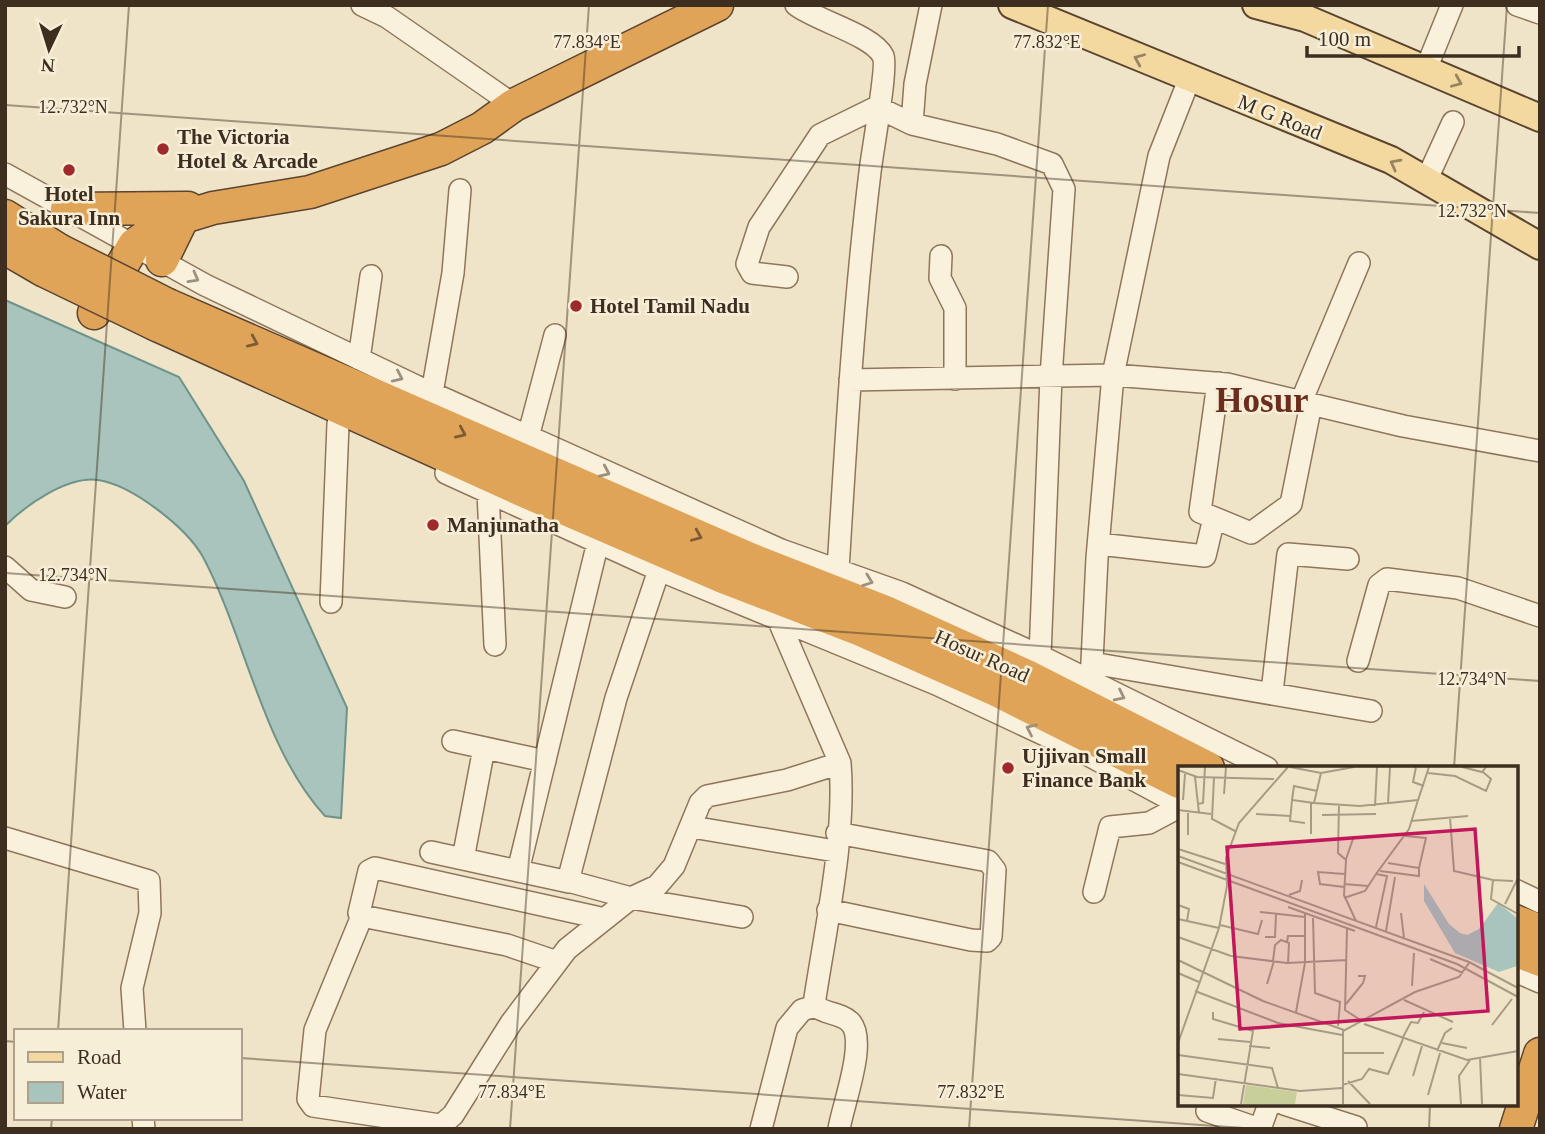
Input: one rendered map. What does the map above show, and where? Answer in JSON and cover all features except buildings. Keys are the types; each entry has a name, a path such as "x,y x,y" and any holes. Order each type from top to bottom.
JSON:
{"highway":[{"path":"94,313 134,245 167,222 213,208 310,191 441,149 482,128 514,105 717,5"},
{"path":"66,209 213,208"},
{"path":"5,216 51,260"},
{"path":"162,260 183,217"},
{"path":"5,248 51,260 162,315 735,566"},
{"name":"Hosur Road","path":"735,566 888,614 1027,676 1204,766"},
{"name":"Hosur Road","path":"735,566 861,630 993,689 1178,782"},
{"path":"1517,922 1540,931"},
{"path":"1517,951 1540,960"},
{"path":"1516,1129 1540,1054"},
{"path":"1534,1129 1540,1110"}],"main road":[{"name":"M G Road","path":"1012,5 1189,80 1391,160 1540,246"},
{"path":"1256,5 1305,18 1540,118"}],"street":[{"path":"362,5 402,14 514,105"},
{"path":"796,5 872,44 883,55 886,68 877,107 860,256 838,570"},
{"path":"912,124 915,84 931,5"},
{"path":"1426,69 1452,5"},
{"path":"1517,5 1540,13"},
{"path":"1092,672 1098,544 1113,375 1159,156 1189,80"},
{"path":"877,107 912,124 997,144 1052,164 1064,189 1051,377 1040,656"},
{"path":"787,276 748,270 759,227 820,135 877,107"},
{"path":"1426,181 1453,122"},
{"path":"5,174 218,291 528,437 735,566 778,619 840,763 836,842 815,1006"},
{"path":"432,393 453,273 460,190"},
{"path":"941,256 940,278 954,308 955,379"},
{"path":"5,264 94,313 659,570 735,566 838,570 902,593 1040,656 1092,672 1272,692 1371,711"},
{"path":"1218,383 1200,512 1251,533 1291,504 1306,403 1359,264"},
{"path":"359,359 371,276"},
{"path":"528,437 555,335"},
{"path":"850,380 1113,375 1218,383 1403,426 1540,451"},
{"path":"331,602 338,424"},
{"path":"488,492 495,645"},
{"path":"1098,544 1205,556 1214,518"},
{"path":"518,871 598,542"},
{"path":"1272,692 1288,554 1348,559"},
{"path":"5,567 31,590 65,597"},
{"path":"569,882 616,698 659,570"},
{"path":"1358,661 1379,585 1387,579 1458,588 1540,615"},
{"path":"778,619 936,684 1090,756 1178,805"},
{"path":"1092,672 1263,766"},
{"path":"453,741 545,761"},
{"path":"463,859 484,748"},
{"path":"362,916 315,1030 308,1099 313,1105 439,1127 453,1115 511,1023 567,949 631,898 657,886 674,866 700,803 707,796 787,780 840,763"},
{"path":"1094,892 1110,827 1149,823 1178,807"},
{"path":"692,827 988,861 995,870 991,937 987,941 828,910"},
{"path":"5,838 149,881 150,913 132,988 135,1029"},
{"path":"432,852 631,898 742,917"},
{"path":"557,962 507,945 362,916 359,913 369,871 374,868 604,919"},
{"path":"1517,891 1540,902"},
{"path":"1517,972 1540,982"},
{"path":"761,1129 787,1028 802,1010 815,1006 847,1019 855,1029 857,1048 839,1129"},
{"path":"1207,1111 1259,1129 1268,1106"},
{"path":"1290,1106 1356,1127"}],"water":[{"path":"5,300 179,377 244,481 347,708 341,818 325,816 304,789 286,758 270,725 218,588 203,557 171,521 126,490 98,480 86,480 60,487 24,509 5,526"}],"place":[{"name":"The Victoria Hotel & Arcade","path":"163,149"},
{"name":"Hotel Sakura Inn","path":"69,170"},
{"name":"Hotel Tamil Nadu","path":"576,306"},
{"name":"Manjunatha","path":"433,525"},
{"name":"Ujjivan Small Finance Bank","path":"1008,768"}],"district":[{"name":"Hosur","path":"1262,400"}]}
